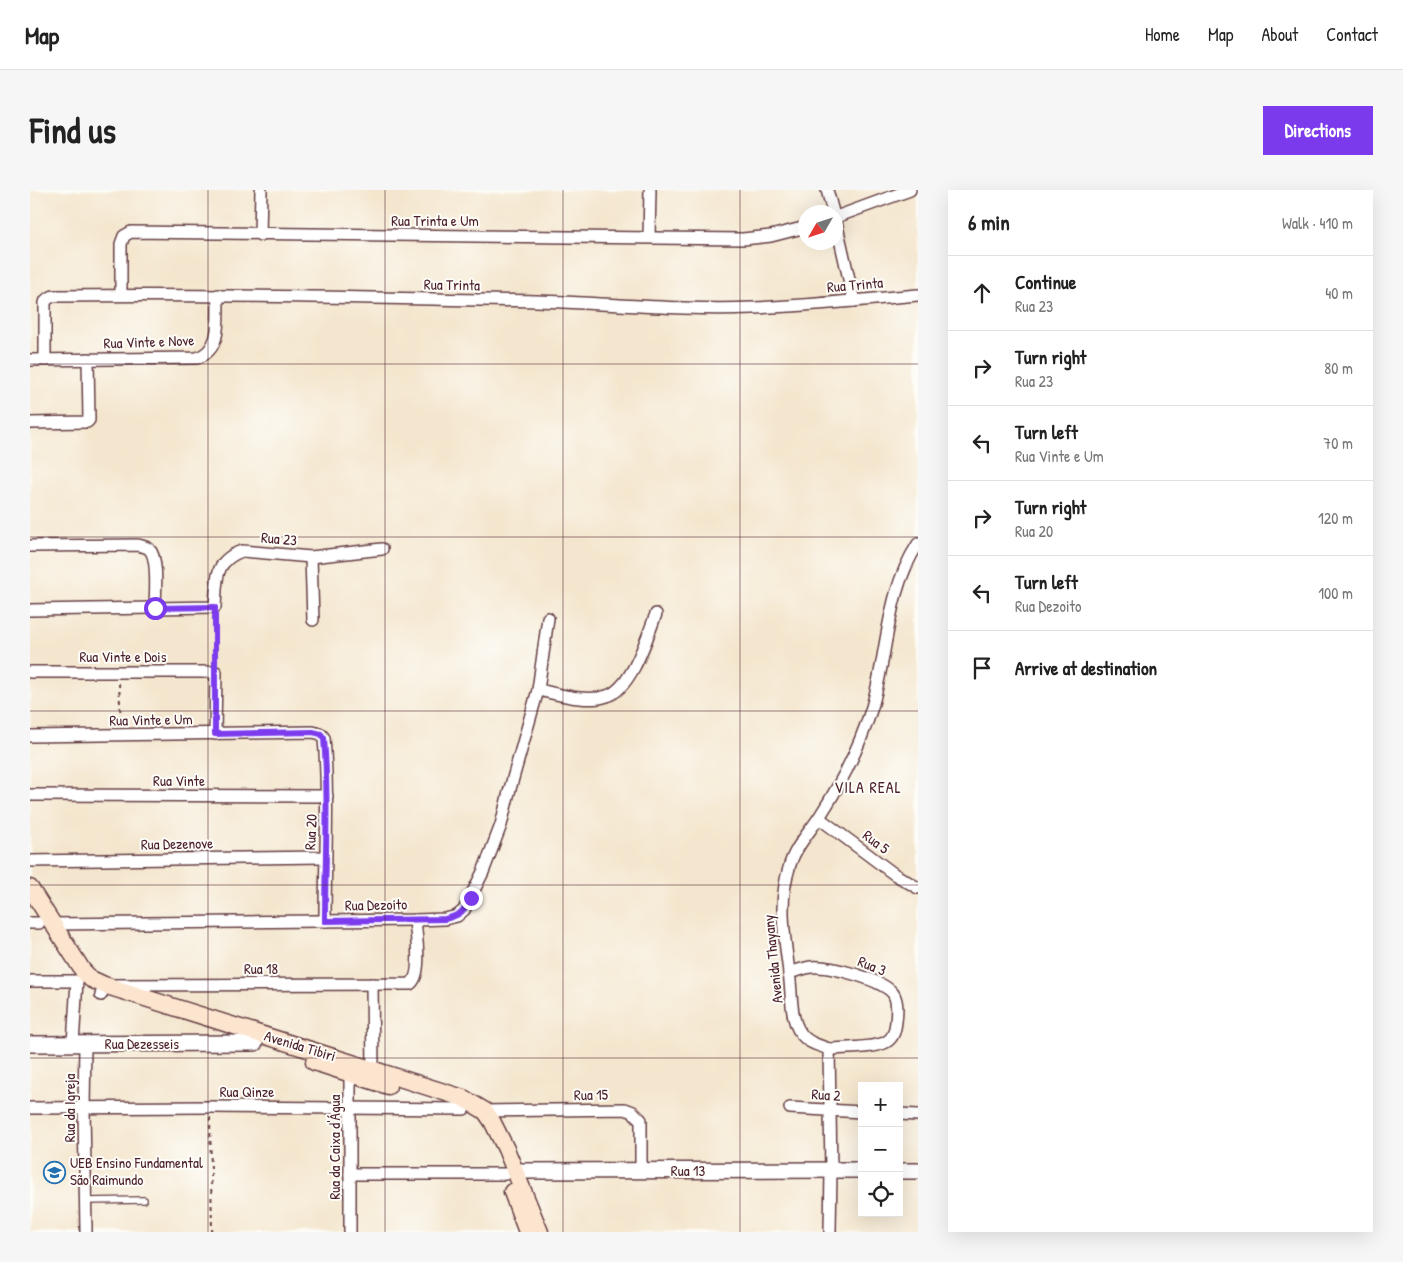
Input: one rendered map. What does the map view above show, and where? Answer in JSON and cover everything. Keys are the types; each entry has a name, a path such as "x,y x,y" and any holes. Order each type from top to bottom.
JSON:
{"main road":[{"name":"Avenida Tibiri","path":"30,888 41,923 77,981 255,1043 350,1067 373,1069 463,1098 485,1111 495,1126 527,1232"},
{"name":"Avenida Tibiri","path":"30,909 83,971 102,990 350,1067 464,1109 475,1116 482,1124 540,1232"}],"street":[{"path":"260,235 261,190"},
{"path":"649,238 650,190"},
{"path":"827,190 831,205"},
{"path":"843,214 910,190"},
{"name":"Rua Trinta e Um","path":"122,295 121,244 122,239 127,233 743,239 771,236 798,229"},
{"path":"842,250 854,301"},
{"name":"Rua Trinta","path":"45,360 45,303 46,300 53,296 218,295 582,302 674,308 753,308 918,295"},
{"name":"Rua Vinte e Nove","path":"30,360 189,359 205,355 212,349 215,342 218,295"},
{"path":"30,423 87,422 89,420 88,359"},
{"name":"Avenida Thayany","path":"829,1049 805,1038 794,1017 783,929 785,884 789,866 799,846 840,784 857,749 872,706 892,606 903,570 918,544"},
{"path":"30,546 144,546 150,550 155,560 155,608"},
{"name":"Rua 23","path":"215,607 219,568 229,556 242,551 311,557 382,549"},
{"path":"311,557 313,620"},
{"path":"30,610 215,607"},
{"path":"538,690 592,698 608,696 614,693 627,680 633,670 656,614"},
{"name":"Rua Dezoito","path":"41,923 415,920 445,919 457,916 464,910 471,898 501,825 538,690 548,618"},
{"name":"Rua Vinte e Dois","path":"30,672 216,672"},
{"path":"215,734 216,672"},
{"name":"Rua Vinte e Um","path":"30,736 313,732 323,736 325,744"},
{"name":"Rua 20","path":"325,744 328,796 324,858 325,921"},
{"name":"Rua Vinte","path":"30,795 328,796"},
{"name":"Rua 5","path":"819,818 894,874 918,888"},
{"name":"Rua Dezenove","path":"30,861 324,858"},
{"name":"Rua 18","path":"102,990 410,984 416,979 418,968 415,920"},
{"name":"Rua 3","path":"789,973 811,967 831,968 875,982 893,994 896,1001 896,1015 892,1037 889,1040 878,1045 829,1049"},
{"path":"30,981 77,981"},
{"name":"Rua da Igreja","path":"77,981 84,1108 86,1232"},
{"path":"372,984 373,1069"},
{"name":"Rua Dezesseis","path":"30,1044 255,1043"},
{"path":"829,1049 830,1232"},
{"name":"Rua da Caixa d'Água","path":"350,1067 350,1232"},
{"name":"Rua Qinze","path":"30,1108 464,1109"},
{"name":"Rua 2","path":"790,1108 858,1112"},
{"name":"Rua 15","path":"485,1111 625,1110 633,1112 641,1120 641,1172"},
{"path":"903,1114 918,1115"},
{"name":"Rua 13","path":"350,1174 858,1170"},
{"path":"903,1171 918,1171"}],"lane":[{"path":"86,1201 144,1200"}],"path":[{"path":"215,607 216,672"},
{"path":"119,672 122,735"},
{"path":"210,1107 212,1232"}],"place":[{"name":"UEB Ensino Fundamental São Raimundo","path":"54,1172"}],"district":[{"name":"VILA REAL","path":"868,787"}],"route":[{"path":"155,608 215,607 215,734 313,732 323,736 328,796 324,858 325,921 445,919 457,916 464,910 471,898"}]}
